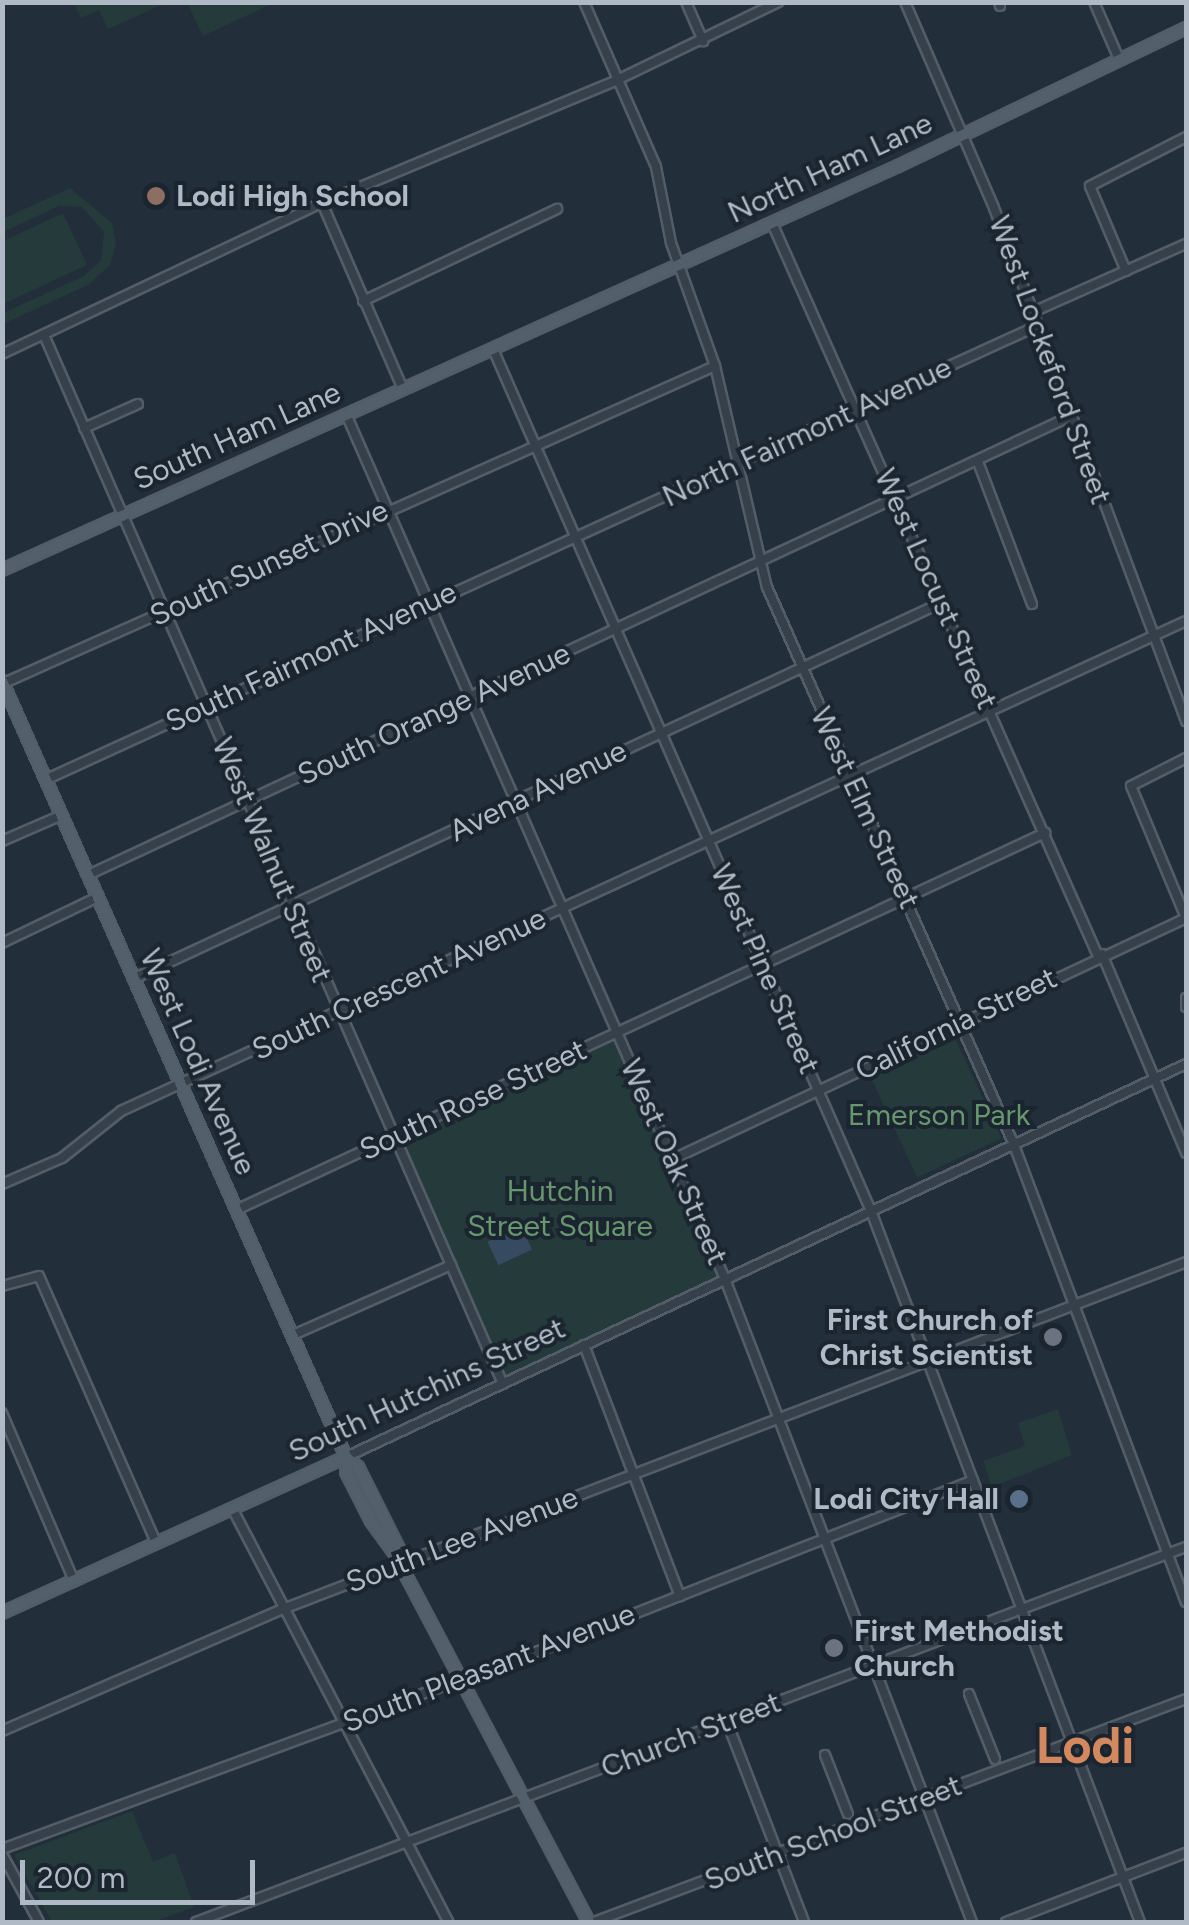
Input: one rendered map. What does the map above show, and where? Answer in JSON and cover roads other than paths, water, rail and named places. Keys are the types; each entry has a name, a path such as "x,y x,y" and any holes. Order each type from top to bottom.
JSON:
{"main road":[{"name":"North Ham Lane","path":"493,350 1186,28"},
{"name":"South Ham Lane","path":"2,570 493,350"},
{"name":"West Lodi Avenue","path":"3,682 6,702 47,780 347,1460 358,1467 399,1549 398,1560 592,1922"},
{"name":"South Hutchins Street","path":"2,1613 347,1460"}],"street":[{"name":"West Elm Street","path":"584,2 656,168 679,266 714,366 760,564 802,669 1014,1144 1186,1602"},
{"path":"686,2 703,41"},
{"path":"2,354 322,204 703,41 778,2"},
{"name":"West Lockeford Street","path":"905,2 1032,312 1186,721"},
{"path":"1094,2 1120,59"},
{"path":"1126,271 1090,186 1186,137"},
{"path":"322,204 403,389"},
{"path":"364,302 557,209"},
{"name":"West Locust Street","path":"772,223 1158,1077 1186,1153"},
{"path":"1032,312 1186,244"},
{"name":"North Fairmont Avenue","path":"576,538 1037,326"},
{"name":"West Walnut Street","path":"44,334 338,1014 504,1384"},
{"name":"West Pine Street","path":"493,350 872,1212 1140,1922"},
{"name":"South Sunset Drive","path":"3,682 387,508 714,366"},
{"path":"84,428 138,404"},
{"name":"West Oak Street","path":"346,414 726,1280 972,1922"},
{"name":"South Orange Avenue","path":"88,875 1070,416"},
{"path":"978,462 1032,604"},
{"name":"South Fairmont Avenue","path":"47,780 428,602 576,538"},
{"name":"Avena Avenue","path":"134,978 941,603"},
{"name":"South Crescent Avenue","path":"2,1184 62,1158 117,1113 1186,621"},
{"path":"1186,758 1130,786 1186,918"},
{"path":"2,841 62,815"},
{"name":"South Rose Street","path":"236,1210 1045,833"},
{"path":"2,943 98,896"},
{"name":"California Street","path":"673,1160 960,1021 1186,918"},
{"path":"1186,998 1186,1007"},
{"name":"South Hutchins Street","path":"347,1460 584,1344 1186,1064"},
{"name":"South Lee Avenue","path":"2,1730 398,1560 1186,1262"},
{"path":"292,1336 450,1265"},
{"path":"2,1286 39,1276 156,1543"},
{"path":"584,1344 680,1596"},
{"path":"2,1413 74,1580"},
{"name":"South Pleasant Avenue","path":"2,1852 680,1596 973,1480"},
{"path":"232,1508 448,1922"},
{"name":"Church Street","path":"196,1922 1186,1547"},
{"path":"969,1694 995,1759"},
{"name":"South School Street","path":"592,1922 1186,1699"},
{"path":"727,1722 804,1922"},
{"path":"825,1755 848,1814"},
{"path":"2,1852 39,1922"},
{"path":"1006,1922 1186,1853"}],"water":[{"path":"521,1226 532,1250 498,1265 487,1242"}],"place":[{"name":"Lodi High School","path":"156,196"},
{"name":"First Church of Christ Scientist","path":"1053,1337"},
{"name":"Lodi City Hall","path":"1019,1499"},
{"name":"First Methodist Church","path":"834,1648"}],"district":[{"name":"Lodi","path":"1085,1746"}],"park label":[{"name":"Emerson Park","path":"939,1115"},
{"name":"Hutchin Street Square","path":"560,1208"}]}
